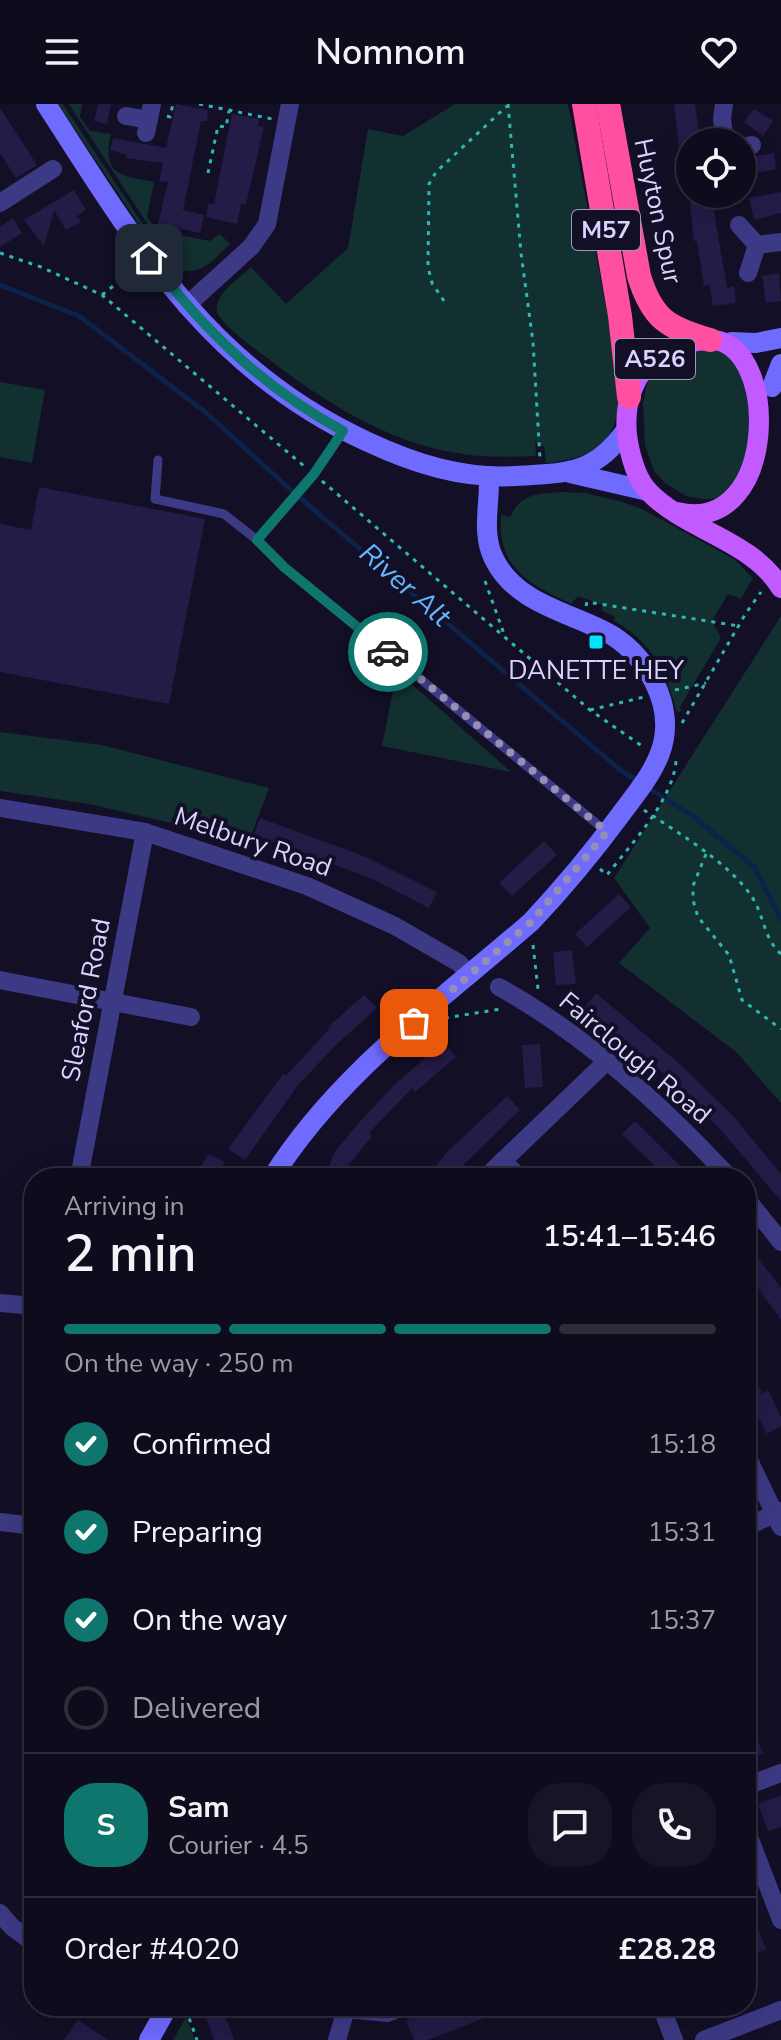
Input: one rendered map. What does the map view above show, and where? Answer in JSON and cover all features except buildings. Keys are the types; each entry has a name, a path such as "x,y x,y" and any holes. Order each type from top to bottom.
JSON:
{"highway":[{"name":"Huyton Spur","path":"584,104 618,303 629,397"},
{"name":"Huyton Spur","path":"608,104 645,295 656,314 668,324 720,341"}],"main road":[{"path":"46,104 149,258 186,306 262,379 311,413 343,431 420,464 489,476 570,473 648,491"},
{"path":"720,341 756,343 781,338"},
{"name":"A526","path":"774,586 775,578 753,558 648,491 633,464 626,430 629,397 637,378 651,362 668,350 689,342 720,341 762,368 772,387 778,424"},
{"path":"772,387 781,364"},
{"path":"570,473 604,457 626,430"},
{"path":"279,1168 318,1114 351,1078 531,922 668,755 663,739 659,694 647,669 631,648 529,597 500,570 493,558 485,527 489,476"},
{"path":"677,512 720,513 761,490"},
{"path":"149,2040 162,2016"}],"street":[{"path":"723,128 724,104"},
{"path":"186,306 251,247 267,224 289,113"},
{"path":"126,116 149,119"},
{"path":"1,199 53,169"},
{"path":"739,225 757,245"},
{"path":"757,245 781,242"},
{"path":"748,273 757,245"},
{"name":"Melbury Road","path":"0,808 145,832 307,886 344,901 439,951 459,963 470,975"},
{"name":"Sleaford Road","path":"81,1168 145,832"},
{"path":"0,980 191,1017"},
{"name":"Fairclough Road","path":"499,987 563,1026 607,1061 653,1101 720,1168"},
{"path":"495,1168 607,1061"},
{"path":"502,1161 510,1168"},
{"path":"756,1211 781,1242"},
{"path":"0,1303 24,1305"},
{"path":"756,1473 779,1517 756,1524"},
{"path":"0,1522 24,1525"},
{"path":"756,1782 781,1773"},
{"path":"756,1855 781,1920"},
{"path":"0,1913 24,1936"},
{"path":"704,2040 781,2010"},
{"path":"337,2040 344,2016"},
{"path":"665,2016 674,2040"}],"lane":[{"path":"257,540 314,474 343,431"},
{"path":"158,460 155,499 224,514 284,567 607,832"}],"path":[{"path":"192,104 229,111 289,113"},
{"path":"444,301 432,283 428,267 429,184 436,172 508,104"},
{"path":"508,104 519,238 533,342 542,474"},
{"path":"208,173 218,126 226,127 229,111"},
{"path":"0,253 41,267 102,295 590,710 668,755 675,777 652,815 607,875 595,865"},
{"path":"102,295 149,258"},
{"path":"679,728 739,626 774,586"},
{"path":"581,621 587,602 739,626"},
{"path":"671,691 706,683"},
{"path":"590,710 642,698"},
{"path":"639,790 652,815 734,875 752,897 769,939 781,954"},
{"path":"706,854 693,886 698,917 729,955 742,1000 781,1029"},
{"path":"414,1023 530,1004 539,995 531,922"},
{"path":"188,2016 197,2040"}],"green space":[{"path":"58,104 63,104 154,241 156,250"},
{"path":"69,104 82,104 80,117 90,131 111,134 109,158 116,171 154,182 147,217 158,231 210,241 220,234 230,244 202,268 181,270"},
{"path":"455,104 568,104 621,388 610,434 602,444 580,456 546,463 544,447 535,442 536,456 493,457 451,452 401,438 331,403 240,337 217,313 223,293 251,267 286,304 348,248 368,129 403,136"},
{"path":"690,349 724,349 766,393 769,437 759,471 718,499 686,496 665,483 654,471 645,445 643,404 647,383 670,358"},
{"path":"0,382 45,390 32,463 0,457"},
{"path":"585,493 642,509 734,559 753,578 741,599 728,594 712,621 721,638 680,707 681,711 677,713 663,672 648,649 614,621 615,617 601,610 602,605 578,596 571,604 529,581 510,561 501,533 501,515 510,517 519,503 531,496"},
{"path":"781,616 781,1103 736,1052 619,963 650,928 614,878"},
{"path":"397,671 511,772 382,746"},
{"path":"0,732 102,745 269,788 249,841 89,804 0,791"},
{"path":"186,2017 195,2040 173,2040"}],"waterway":[{"name":"River Alt","path":"0,285 79,316 204,411 292,491 620,770 640,782"},
{"name":"River Alt","path":"648,788 693,816 754,867 781,919"}],"way so far":[{"path":"388,652 607,832 531,922 414,1023"}],"place":[{"name":"DANETTE HEY","path":"596,642"}],"route":[{"path":"149,258 186,306 238,358 262,379 343,431 314,474 257,540 284,567 388,652"}]}
